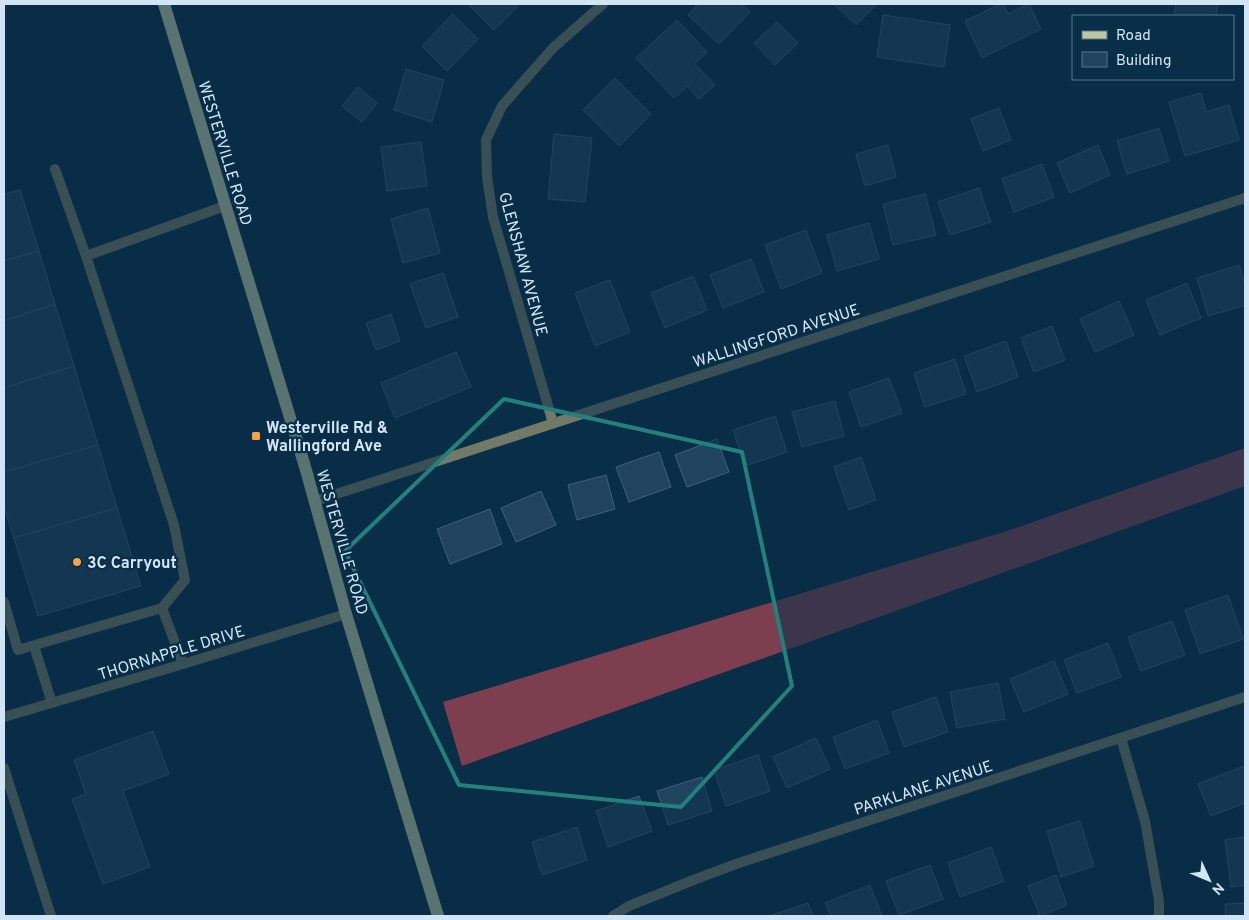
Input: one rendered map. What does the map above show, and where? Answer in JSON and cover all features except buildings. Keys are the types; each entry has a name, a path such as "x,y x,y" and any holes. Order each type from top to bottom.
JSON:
{"main road":[{"name":"WESTERVILLE ROAD","path":"164,4 316,501 346,614 438,916"}],"street":[{"name":"GLENSHAW AVENUE","path":"553,423 493,217 487,177 486,140 502,106 553,48 602,4"},
{"path":"4,602 18,650 162,608 185,580 174,525 86,256 55,169"},
{"name":"WALLINGFORD AVENUE","path":"316,501 1245,198"},
{"path":"86,256 225,206"},
{"path":"162,608 183,664"},
{"name":"THORNAPPLE DRIVE","path":"4,717 346,614"},
{"path":"34,646 52,703"},
{"name":"PARKLANE AVENUE","path":"614,916 629,906 736,864 1245,697"},
{"path":"1121,738 1145,821 1159,901 1159,916"},
{"path":"4,768 51,916"}],"highlighted area":[{"path":"504,399 742,452 792,686 681,807 459,785 345,551"}],"shaded area":[{"path":"1245,448 1245,486 462,766 443,702 1010,530"}],"place":[{"name":"Westerville Rd & Wallingford Ave","path":"256,436"},
{"name":"3C Carryout","path":"77,562"}]}
